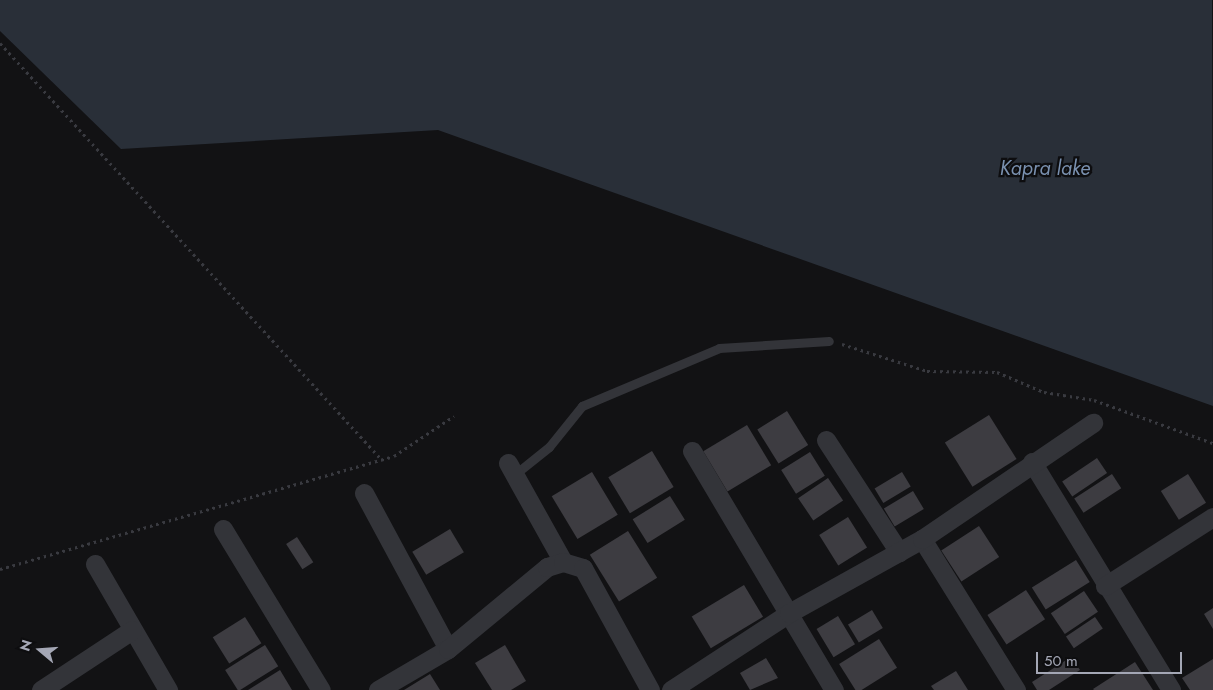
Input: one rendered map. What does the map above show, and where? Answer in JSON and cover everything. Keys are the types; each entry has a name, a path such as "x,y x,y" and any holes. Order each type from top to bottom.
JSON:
{"street":[{"path":"671,690 789,614 922,539 1032,462 1093,423"},
{"path":"826,440 899,552"},
{"path":"692,451 834,690"},
{"path":"1032,462 1105,586 1170,690"},
{"path":"511,469 563,562"},
{"path":"364,493 448,649"},
{"path":"1105,586 1213,517"},
{"path":"223,529 321,690"},
{"path":"922,539 1016,690"},
{"path":"378,690 448,649 547,567 563,562 583,568 650,690"},
{"path":"95,564 168,690"},
{"path":"41,690 132,630"}],"lane":[{"path":"511,469 549,447 582,406 719,348 829,341"}],"path":[{"path":"0,43 382,460"},
{"path":"829,341 927,371 997,372 1044,392 1094,400 1213,443"},
{"path":"0,569 382,460 454,416"}],"water":[{"name":"Kapra lake","path":"0,0 1212,0 1213,406 438,130 121,149 0,31"}],"building":[{"path":"787,411 808,445 779,463 757,430"},
{"path":"989,415 1017,459 972,487 945,443"},
{"path":"747,425 771,465 727,492 703,451"},
{"path":"652,451 674,487 630,513 608,477"},
{"path":"810,452 825,476 796,494 781,470"},
{"path":"1097,458 1107,473 1072,496 1062,481"},
{"path":"592,472 618,515 577,539 552,496"},
{"path":"902,472 911,487 883,503 875,488"},
{"path":"1112,474 1121,488 1084,513 1074,499"},
{"path":"1188,474 1206,503 1179,520 1161,491"},
{"path":"828,478 843,500 813,521 798,498"},
{"path":"913,491 924,509 895,527 884,509"},
{"path":"670,496 685,520 648,543 633,519"},
{"path":"848,517 867,548 838,566 819,535"},
{"path":"979,526 999,557 961,582 941,551"},
{"path":"450,529 464,552 426,575 412,552"},
{"path":"628,531 657,578 619,601 590,555"},
{"path":"297,537 313,562 302,569 286,544"},
{"path":"1076,560 1090,582 1046,610 1032,588"},
{"path":"744,585 763,617 711,648 692,616"},
{"path":"1026,590 1045,619 1006,644 987,615"},
{"path":"1084,591 1098,612 1065,634 1051,613"},
{"path":"1213,608 1213,629 1204,614"},
{"path":"872,610 883,628 859,642 848,624"},
{"path":"838,616 855,644 834,657 817,629"},
{"path":"245,617 261,643 229,663 213,637"},
{"path":"1095,617 1103,629 1074,648 1066,637"},
{"path":"879,639 897,668 862,690 855,690 839,664"},
{"path":"265,645 278,666 240,690 238,690 225,670"},
{"path":"505,645 526,681 511,690 492,690 475,663"},
{"path":"1071,657 1080,670 1049,690 1037,690 1032,682"},
{"path":"766,658 778,678 750,690 740,673"},
{"path":"1213,659 1213,690 1190,690 1182,678"},
{"path":"1135,662 1153,690 1093,689"},
{"path":"280,670 292,690 248,690"},
{"path":"956,671 968,690 934,690 931,686"},
{"path":"430,674 440,690 404,690"}]}
